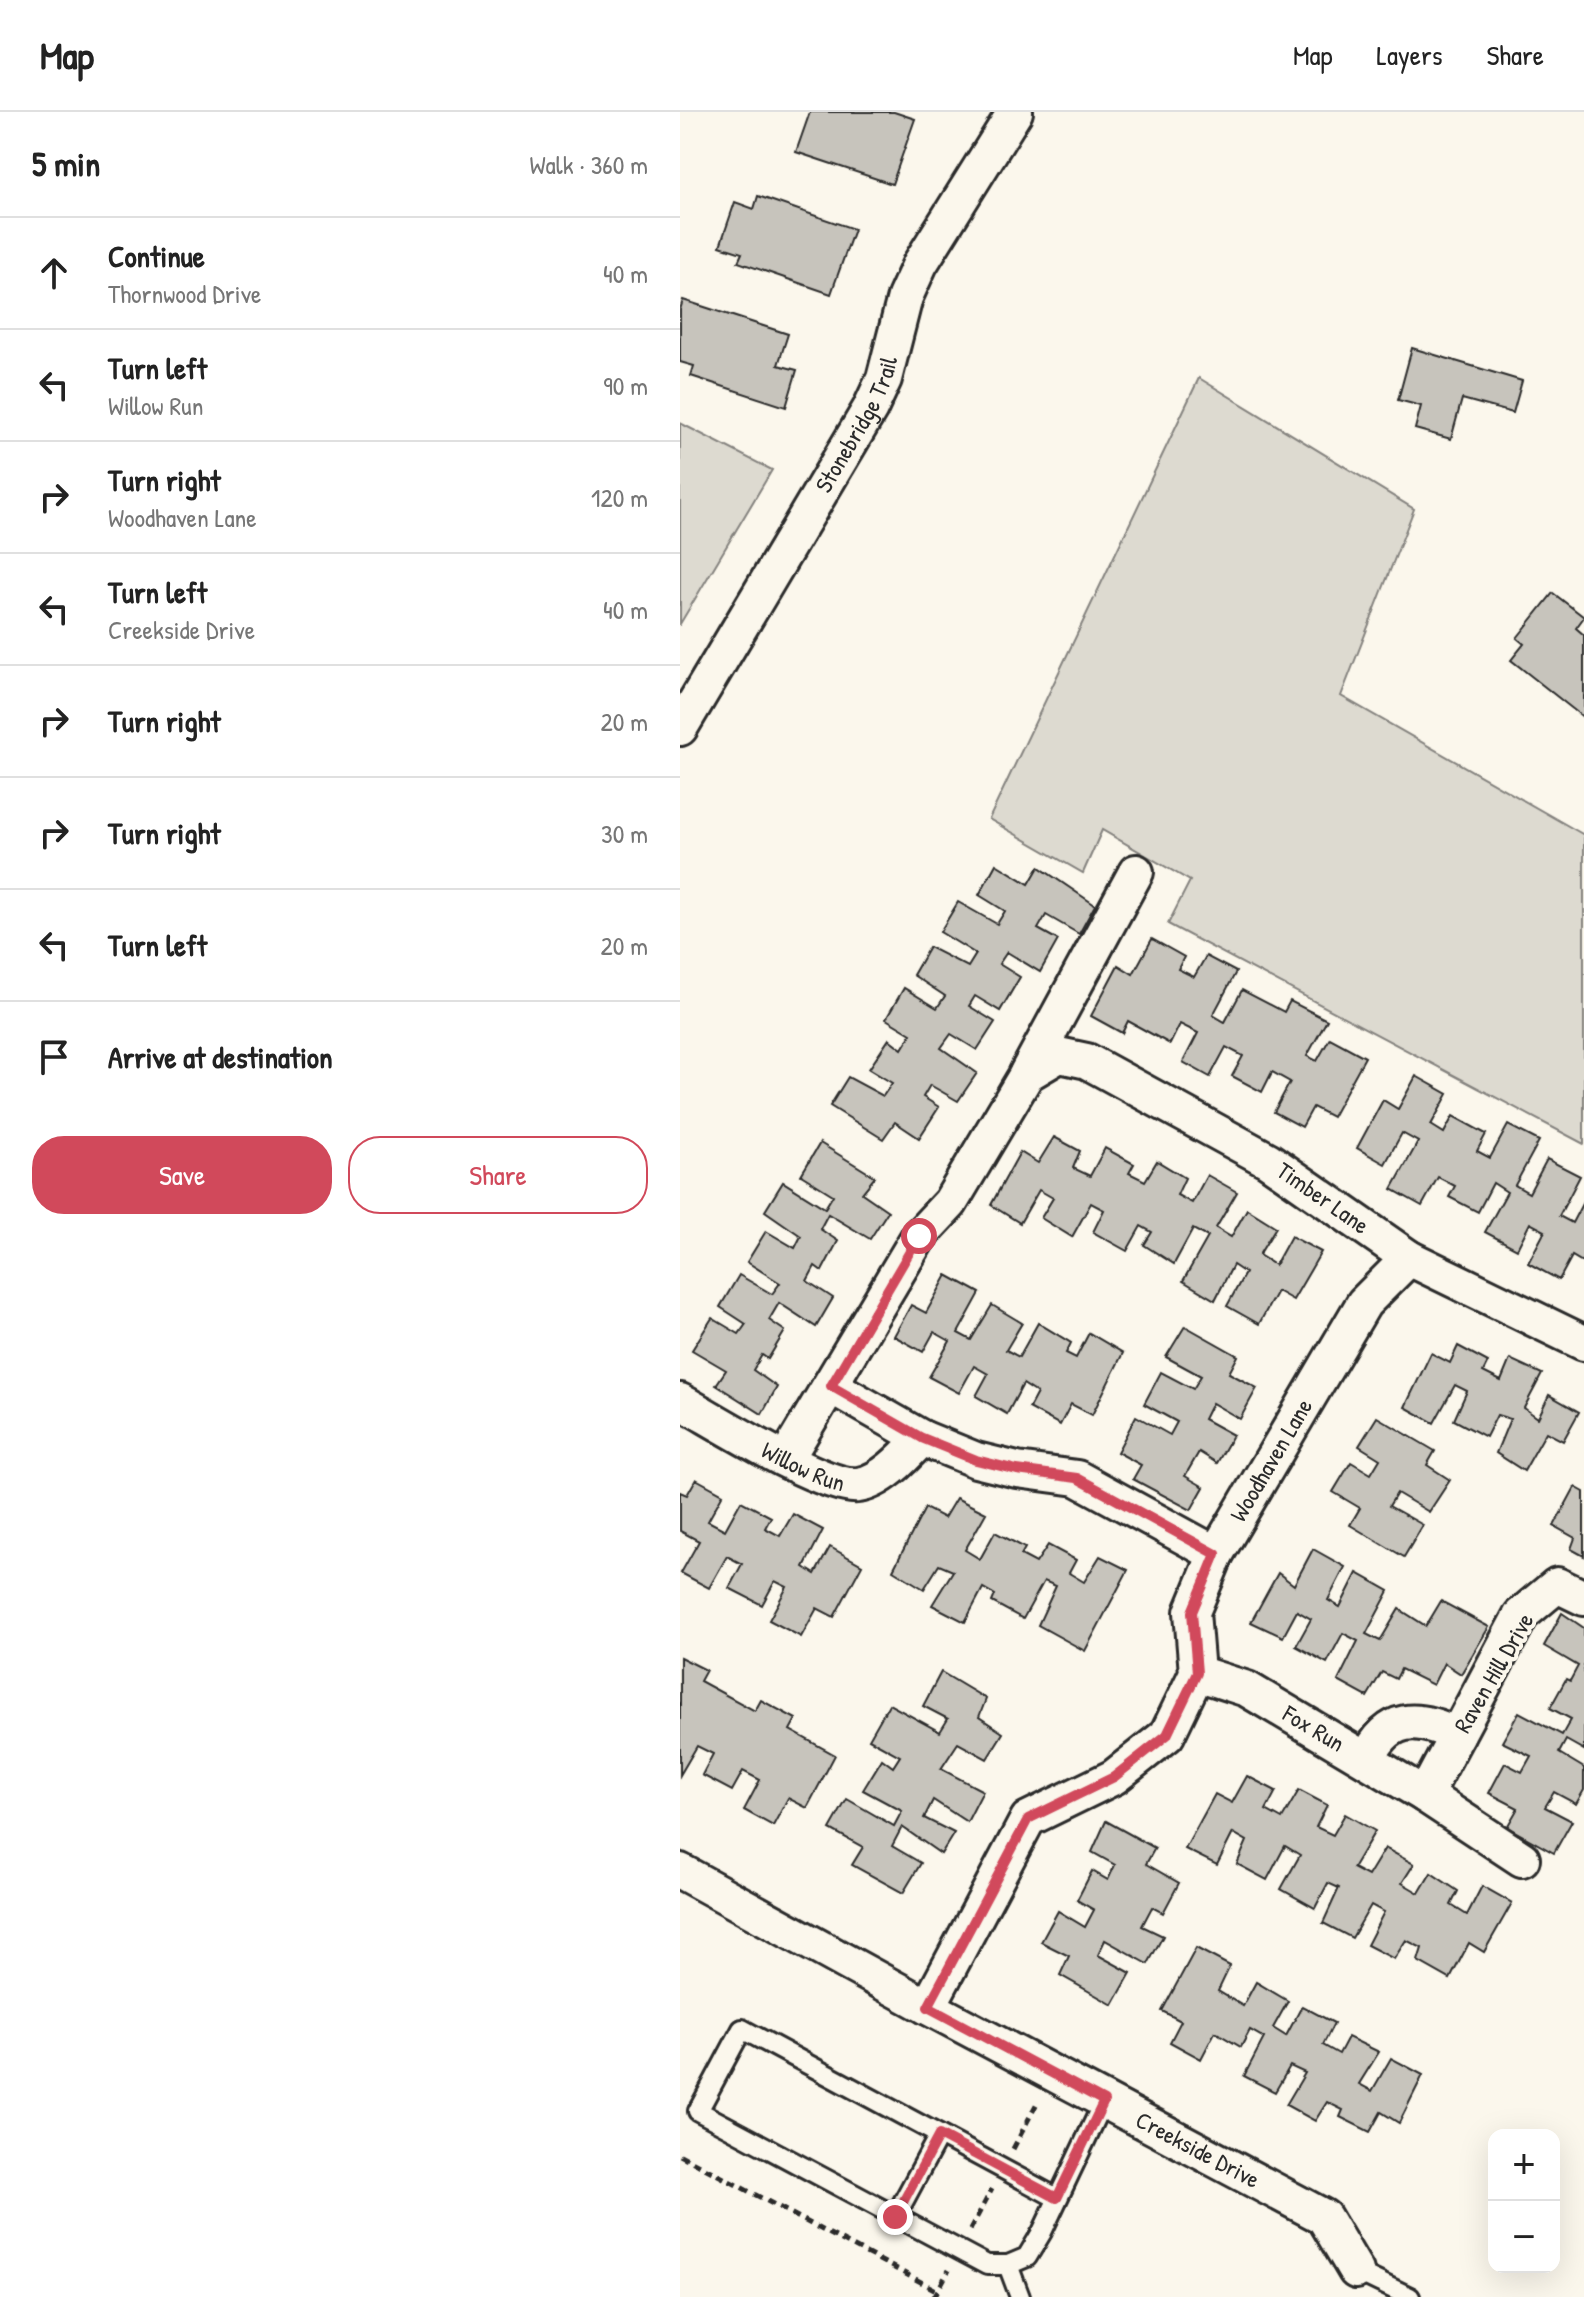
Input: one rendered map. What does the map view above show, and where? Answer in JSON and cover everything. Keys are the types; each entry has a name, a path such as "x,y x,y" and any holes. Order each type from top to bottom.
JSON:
{"street":[{"name":"Stonebridge Trail","path":"680,728 870,409 884,379 905,297 920,264 1015,112"},
{"path":"786,1459 919,1236 950,1203 1027,1074 1136,872"},
{"path":"1027,1074 1073,1058 1062,1009"},
{"name":"Timber Lane","path":"1073,1058 1268,1160 1409,1258 1584,1343"},
{"name":"Woodhaven Lane","path":"1197,1673 1192,1612 1216,1554 1364,1303 1409,1258"},
{"path":"831,1386 922,1438 976,1460 1017,1470 1077,1478 1216,1554"},
{"name":"Willow Run","path":"680,1401 820,1478 858,1485 891,1470 922,1438"},
{"name":"Raven Hill Drive","path":"1425,1795 1521,1615 1557,1585 1584,1598"},
{"path":"928,2007 1028,1819 1114,1777 1167,1735 1197,1673"},
{"name":"Fox Run","path":"1197,1673 1247,1689 1425,1795 1522,1859"},
{"path":"1367,1760 1374,1745 1387,1732 1405,1722 1430,1722 1457,1735"},
{"name":"Creekside Drive","path":"682,1876 1324,2217 1356,2271"}],"lane":[{"path":"1057,2198 742,2029 698,2111 987,2265 1008,2265 1027,2257 1057,2198 1104,2101"},
{"path":"895,2217 939,2135"},
{"path":"1008,2265 1020,2297"},
{"path":"1356,2271 1410,2297"}],"path":[{"path":"680,2155 936,2294 1037,2103"}],"shaded area":[{"path":"1199,378 1414,509 1341,696 1584,835 1584,1144 1168,924 1190,881 1102,830 1083,873 989,819"},
{"path":"680,423 772,470 680,624"}],"building":[{"path":"810,112 894,112 915,119 892,184 796,152"},
{"path":"758,196 854,229 831,294 738,262 742,253 720,246 735,202 754,209"},
{"path":"683,300 788,334 778,365 797,370 786,407 691,376 694,366 680,362 680,310"},
{"path":"1412,348 1522,381 1513,413 1462,399 1451,439 1415,429 1421,406 1398,400"},
{"path":"1553,593 1584,617 1576,628 1584,635 1584,718 1511,660 1524,644 1517,638"},
{"path":"996,864 1029,884 1039,867 1095,905 1079,934 1046,915 1038,929 1058,940 1040,972 1007,952 999,964 1020,977 1000,1011 975,996 969,1006 995,1022 977,1050 951,1034 941,1048 977,1073 958,1101 930,1085 923,1097 939,1107 919,1138 895,1122 883,1139 830,1106 848,1077 883,1096 892,1083 869,1069 889,1039 902,1049 911,1034 886,1019 904,988 937,1008 945,996 913,975 929,947 968,967 976,954 940,932 958,902 997,924 1005,911 979,895"},
{"path":"1152,939 1184,957 1178,969 1194,977 1206,956 1236,972 1213,1015 1225,1022 1242,990 1284,1012 1290,1001 1327,1020 1307,1056 1317,1061 1330,1038 1365,1057 1332,1117 1313,1107 1302,1127 1274,1112 1290,1082 1272,1072 1262,1092 1232,1076 1243,1056 1226,1047 1210,1077 1183,1062 1198,1033 1180,1024 1170,1044 1128,1021 1122,1033 1091,1016 1118,965 1133,974"},
{"path":"1416,1076 1448,1094 1431,1125 1444,1133 1453,1116 1486,1134 1477,1151 1490,1158 1508,1125 1539,1141 1515,1185 1529,1193 1547,1159 1580,1176 1559,1216 1572,1223 1584,1200 1584,1263 1572,1256 1559,1280 1528,1263 1545,1231 1530,1223 1517,1249 1485,1232 1507,1192 1493,1183 1478,1212 1449,1197 1455,1186 1438,1177 1422,1206 1392,1189 1418,1142 1402,1133 1385,1164 1357,1148 1383,1100 1398,1109"},
{"path":"1054,1137 1080,1151 1073,1168 1090,1176 1105,1148 1134,1164 1129,1173 1145,1181 1157,1161 1185,1178 1177,1195 1192,1203 1207,1175 1237,1192 1216,1228 1231,1237 1247,1209 1276,1227 1259,1255 1275,1265 1291,1236 1321,1252 1293,1300 1277,1291 1259,1324 1227,1306 1245,1273 1233,1265 1215,1300 1183,1281 1208,1237 1193,1229 1174,1264 1144,1245 1152,1232 1141,1226 1127,1251 1093,1232 1104,1210 1091,1203 1072,1237 1041,1218 1053,1198 1039,1190 1020,1223 991,1205 1020,1152 1038,1163"},
{"path":"820,1143 875,1177 862,1193 888,1211 870,1239 828,1214 820,1229 838,1241 822,1271 815,1266 807,1281 833,1298 816,1327 779,1303 769,1320 785,1331 768,1359 762,1355 753,1370 777,1387 762,1414 716,1385 726,1370 692,1350 712,1318 739,1334 746,1324 720,1307 739,1275 772,1294 780,1283 747,1262 766,1231 795,1248 801,1236 765,1211 783,1182 825,1208 833,1195 801,1175"},
{"path":"947,1275 980,1293 958,1333 971,1340 992,1305 1022,1323 1006,1350 1019,1357 1038,1323 1071,1343 1066,1353 1076,1358 1089,1333 1123,1353 1092,1415 1071,1404 1060,1425 1029,1408 1037,1393 1023,1384 1007,1414 976,1396 988,1374 974,1366 959,1393 929,1377 950,1341 934,1332 923,1352 894,1336 911,1305 926,1313"},
{"path":"1185,1326 1238,1356 1229,1373 1257,1388 1240,1419 1212,1403 1204,1419 1233,1435 1217,1463 1199,1452 1185,1476 1204,1487 1191,1510 1133,1479 1141,1465 1117,1452 1136,1416 1170,1435 1177,1422 1144,1404 1161,1372 1193,1389 1201,1376 1166,1357"},
{"path":"1458,1346 1488,1362 1483,1372 1501,1381 1510,1359 1542,1374 1524,1408 1538,1418 1549,1395 1579,1412 1563,1441 1546,1432 1524,1471 1496,1453 1510,1419 1497,1415 1486,1437 1454,1420 1467,1391 1455,1385 1434,1423 1405,1407 1431,1353 1450,1363"},
{"path":"1377,1417 1435,1451 1427,1465 1450,1480 1429,1512 1397,1493 1389,1506 1423,1525 1404,1557 1350,1525 1360,1508 1333,1492 1351,1462 1371,1474 1380,1459 1359,1446"},
{"path":"696,1479 723,1494 708,1521 725,1530 741,1501 771,1517 765,1528 780,1536 793,1514 823,1530 804,1567 815,1574 830,1547 862,1565 834,1617 817,1608 801,1637 769,1620 787,1587 775,1581 762,1605 729,1588 742,1564 727,1556 709,1588 681,1573 699,1541 680,1531 680,1492 687,1495"},
{"path":"1575,1487 1584,1492 1584,1556 1571,1549 1575,1538 1554,1526"},
{"path":"956,1498 986,1513 965,1550 980,1559 995,1532 1025,1548 1021,1555 1036,1563 1048,1545 1076,1560 1069,1573 1084,1582 1100,1556 1128,1570 1085,1651 1038,1625 1056,1586 1044,1581 1023,1619 992,1602 995,1595 983,1588 965,1622 932,1605 953,1571 939,1565 924,1589 893,1570 925,1508 944,1518"},
{"path":"1313,1549 1345,1567 1328,1600 1340,1607 1357,1573 1389,1591 1366,1634 1380,1641 1399,1609 1426,1626 1441,1601 1489,1627 1461,1674 1444,1663 1433,1685 1401,1669 1396,1679 1382,1672 1367,1697 1338,1681 1358,1641 1343,1633 1327,1663 1296,1646 1311,1619 1297,1611 1283,1637 1251,1622 1278,1573 1294,1585"},
{"path":"1562,1613 1584,1628 1584,1750 1566,1740 1559,1753 1584,1768 1584,1790 1576,1804 1554,1792 1545,1807 1572,1821 1554,1853 1507,1827 1518,1808 1489,1793 1505,1763 1522,1772 1531,1756 1502,1742 1519,1712 1562,1735 1571,1719 1550,1708 1566,1679 1570,1681 1578,1666 1544,1646"},
{"path":"680,1657 706,1670 700,1681 755,1711 761,1700 796,1719 790,1730 835,1755 807,1808 788,1798 773,1826 744,1810 760,1780 743,1771 732,1791 702,1775 713,1754 697,1746 680,1775"},
{"path":"941,1672 986,1699 979,1717 1003,1733 987,1759 958,1743 941,1769 983,1791 967,1822 933,1800 924,1818 954,1833 941,1854 902,1827 892,1846 921,1863 903,1893 852,1865 863,1847 830,1829 847,1799 894,1826 902,1811 863,1790 882,1759 893,1767 900,1756 869,1739 889,1704 940,1732 948,1719 923,1706"},
{"path":"1247,1776 1276,1791 1266,1810 1282,1819 1299,1790 1327,1805 1316,1827 1333,1835 1345,1814 1375,1831 1353,1868 1368,1876 1385,1848 1414,1864 1402,1883 1419,1893 1431,1873 1458,1891 1451,1905 1467,1915 1482,1886 1512,1903 1484,1952 1469,1943 1450,1979 1418,1961 1422,1948 1406,1940 1394,1959 1367,1945 1384,1912 1371,1905 1352,1938 1323,1923 1339,1888 1328,1883 1315,1908 1281,1889 1300,1855 1285,1846 1267,1880 1237,1864 1247,1841 1233,1833 1217,1865 1185,1849 1215,1794 1232,1803"},
{"path":"1106,1821 1155,1848 1146,1864 1179,1883 1163,1913 1152,1907 1142,1926 1163,1936 1148,1964 1105,1940 1098,1955 1131,1973 1113,2005 1060,1975 1069,1956 1041,1942 1058,1911 1085,1927 1094,1910 1077,1900 1092,1871 1108,1880 1115,1865 1092,1852"},
{"path":"1196,1948 1230,1966 1218,1991 1243,2006 1256,1982 1288,2001 1273,2028 1286,2036 1302,2006 1334,2023 1323,2045 1339,2054 1348,2037 1379,2052 1359,2084 1372,2091 1391,2058 1423,2075 1399,2123 1381,2112 1370,2132 1340,2117 1343,2110 1327,2102 1315,2121 1286,2105 1305,2073 1290,2066 1275,2092 1244,2076 1264,2038 1250,2030 1241,2047 1215,2032 1201,2059 1170,2042 1181,2021 1162,2011"}],"route":[{"path":"895,2217 939,2135 1057,2198 1104,2101 928,2007 1028,1819 1114,1777 1167,1735 1197,1673 1192,1612 1216,1554 1077,1478 1017,1470 976,1460 922,1438 831,1386 919,1236"}]}
